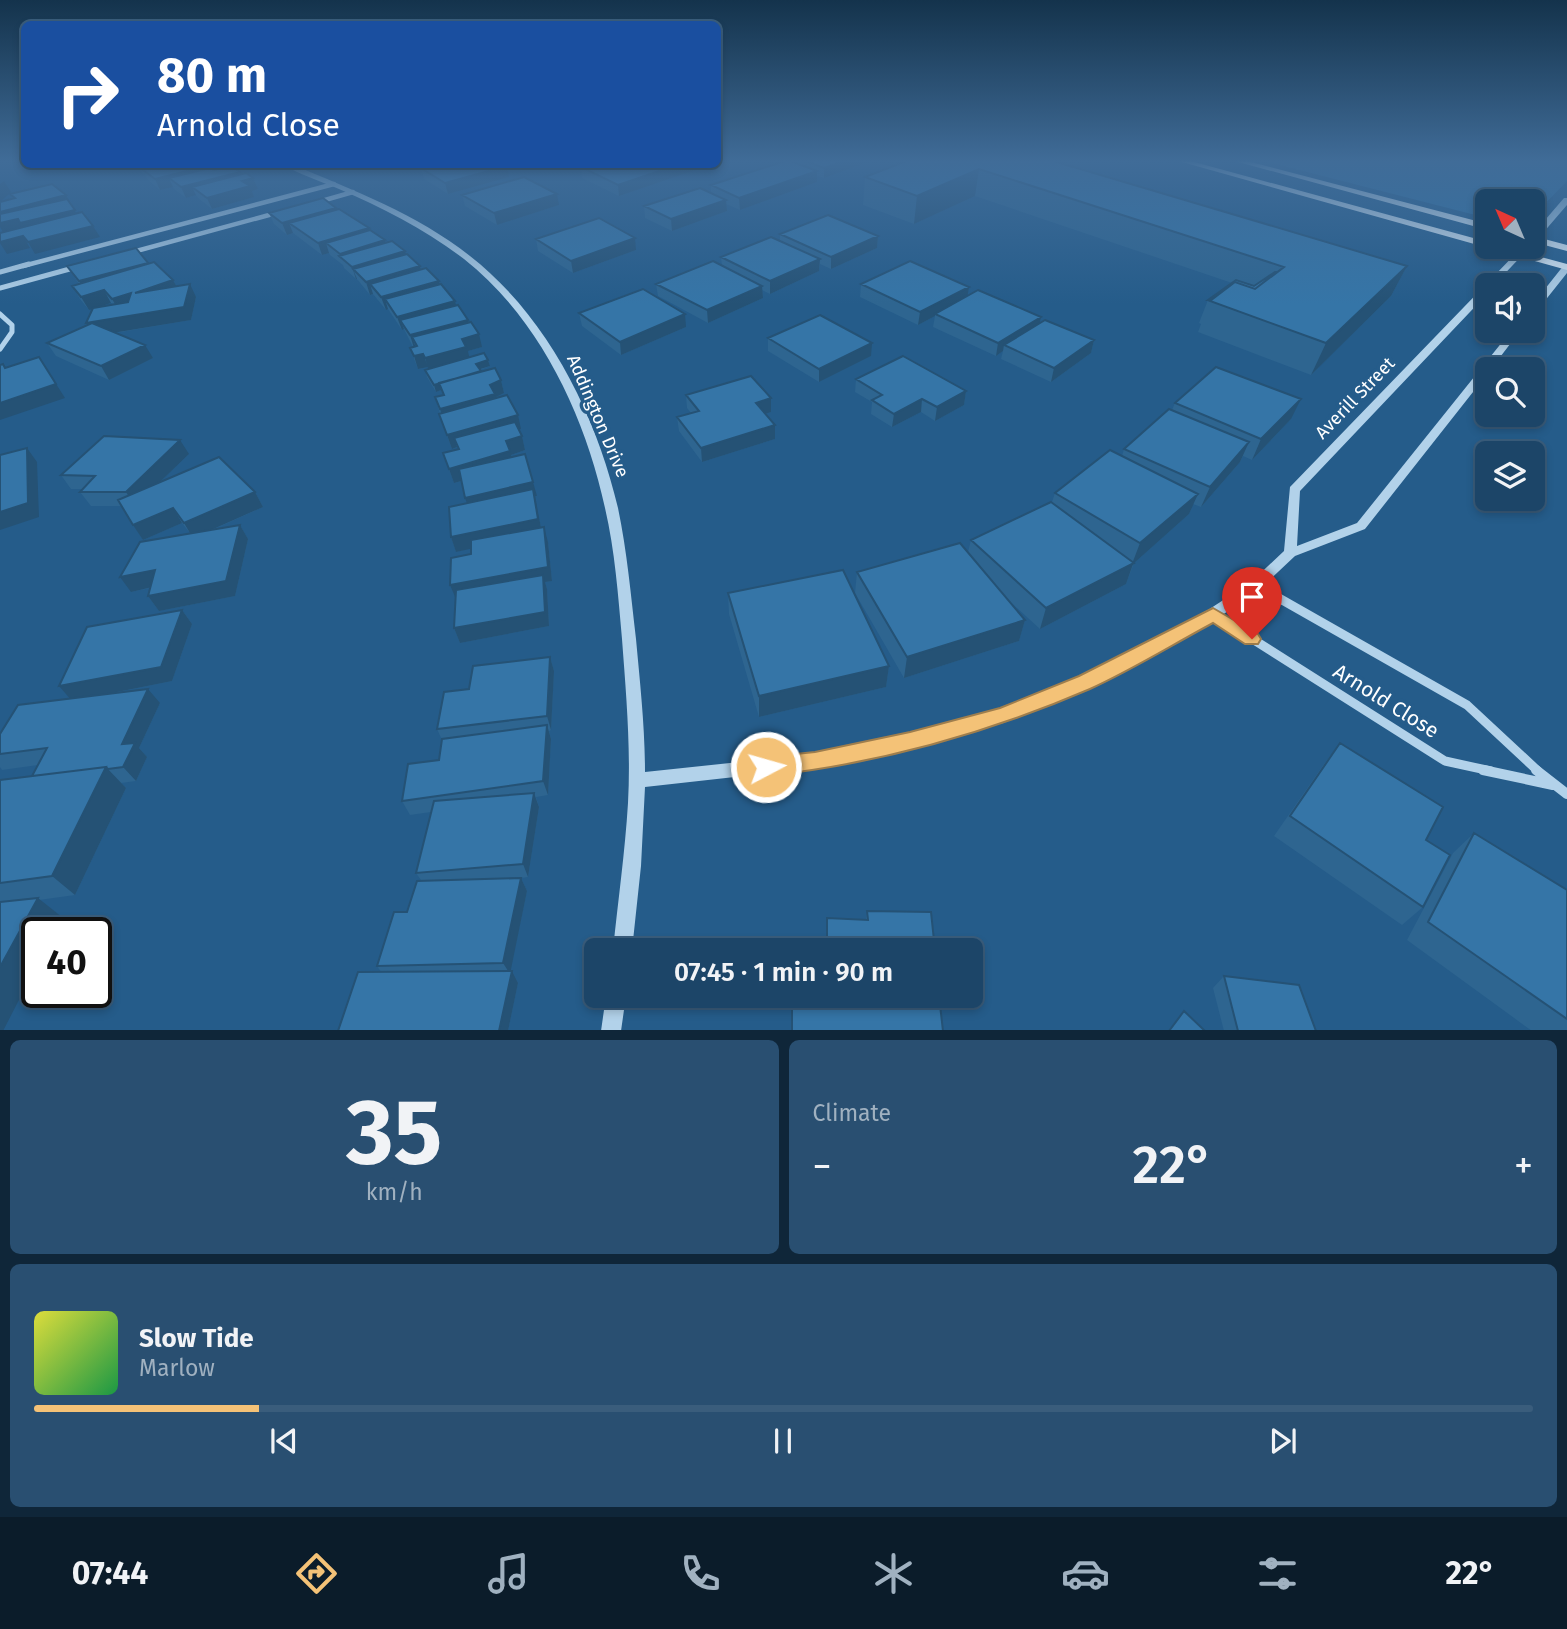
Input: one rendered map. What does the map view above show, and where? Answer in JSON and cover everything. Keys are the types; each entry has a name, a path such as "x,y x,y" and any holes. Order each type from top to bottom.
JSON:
{"main road":[{"path":"1354,208 1475,241"},
{"path":"1417,208 1475,224"},
{"path":"1545,242 1567,248"},
{"path":"1545,258 1567,267"}],"street":[{"path":"0,272 244,208"},
{"name":"Addington Drive","path":"388,208 407,217 472,263 508,298 558,368 597,458 618,543 632,671 637,780 623,938"},
{"path":"1545,225 1560,208"},
{"path":"120,256 289,210"},
{"path":"158,231 173,241"},
{"name":"Averill Street","path":"1501,273 1514,259"},
{"path":"0,288 79,267"},
{"path":"1545,295 1567,267"},
{"name":"Averill Street","path":"1290,553 1294,490 1475,300"},
{"path":"0,314 12,325 12,332 0,349"},
{"path":"637,780 815,761 910,741 1003,716 1086,682 1213,614 1256,585 1290,553 1361,526 1506,343"},
{"name":"Arnold Close","path":"1256,585 1467,705 1552,785 1567,794"},
{"name":"Arnold Close","path":"1213,614 1445,761 1552,785"},
{"path":"611,1030 614,1008"}],"shaded area":[{"path":"1448,208 1475,208 1475,215"}],"building":[{"path":"27,208 75,210 20,223 18,219 0,223 0,214"},
{"path":"287,208 336,208 282,223 269,213"},
{"path":"485,208 510,208 494,213"},
{"path":"648,208 703,208 671,219"},
{"path":"1101,208 1212,208 1407,266 1326,343 1210,301 1235,282 1255,289 1284,267"},
{"path":"339,209 369,228 318,243 289,223"},
{"path":"82,212 93,226 28,242 23,236 0,242 0,233"},
{"path":"828,215 878,236 831,257 780,234"},
{"path":"599,218 635,238 571,261 536,239"},
{"path":"370,230 385,240 340,254 326,243"},
{"path":"771,237 820,259 770,281 721,257"},
{"path":"392,241 405,251 352,267 339,256"},
{"path":"136,248 148,263 79,281 67,266"},
{"path":"407,254 420,266 366,282 353,269"},
{"path":"713,261 762,286 707,310 656,284"},
{"path":"910,261 969,287 920,312 861,284"},
{"path":"154,262 173,280 135,293 190,284 184,307 86,323 93,308 128,302 131,293 112,299 104,290 81,297 72,286"},
{"path":"426,268 439,281 381,297 370,284"},
{"path":"1275,272 1255,289 1235,282 1208,300 1236,280 1254,286"},
{"path":"441,284 455,301 397,317 385,299"},
{"path":"643,289 685,314 620,342 579,313"},
{"path":"978,290 1041,317 998,343 935,314"},
{"path":"458,305 468,320 410,335 400,320"},
{"path":"820,315 872,343 819,369 768,338"},
{"path":"1045,320 1094,340 1054,368 1004,345"},
{"path":"471,322 479,334 462,339 466,347 425,358 423,354 414,356 410,348 417,346 412,337"},
{"path":"92,323 145,345 101,366 47,343"},
{"path":"484,353 488,360 476,364 481,371 434,385 425,370"},
{"path":"903,356 966,391 937,407 922,399 894,414 872,400 882,395 856,379"},
{"path":"39,357 56,384 0,403 0,365 3,364 5,368"},
{"path":"1216,367 1301,399 1261,439 1175,403"},
{"path":"495,368 501,380 490,385 495,394 440,409 435,397 444,395 439,383"},
{"path":"751,376 771,398 756,403 775,425 701,448 677,417 699,411 686,395"},
{"path":"507,395 518,415 447,435 439,414"},
{"path":"1169,409 1249,442 1210,487 1124,449"},
{"path":"515,422 522,436 506,441 510,451 449,469 443,453 459,449 454,438"},
{"path":"104,436 180,440 126,492 80,492 95,476 61,475"},
{"path":"27,448 28,503 0,512 0,455"},
{"path":"1110,450 1198,494 1140,543 1055,493"},
{"path":"525,454 533,482 465,498 459,469"},
{"path":"219,457 255,492 184,523 173,508 133,525 118,500"},
{"path":"533,489 538,519 451,537 449,507"},
{"path":"1051,502 1134,563 1046,608 971,540"},
{"path":"240,525 226,581 148,596 155,570 120,577 140,542"},
{"path":"544,527 548,567 450,585 451,558 471,554 471,540"},
{"path":"960,543 1025,620 907,657 857,572"},
{"path":"843,570 889,666 759,696 728,593"},
{"path":"543,575 545,612 454,628 456,590"},
{"path":"182,610 161,667 59,686 87,627"},
{"path":"550,657 547,716 437,729 444,692 469,689 473,666"},
{"path":"148,689 122,744 135,743 123,767 32,776 47,748 0,754 0,734 18,705"},
{"path":"547,725 543,781 402,801 408,764 439,760 442,739"},
{"path":"1340,743 1443,807 1426,840 1450,855 1423,907 1290,816"},
{"path":"106,767 52,876 0,883 0,780"},
{"path":"534,793 523,864 416,873 434,801"},
{"path":"1474,833 1567,890 1567,1019 1428,922"},
{"path":"521,878 503,963 377,966 394,912 407,912 417,881"},
{"path":"38,898 28,917 21,917 21,929 0,967 0,902"},
{"path":"867,911 931,912 934,938 827,938 827,918 868,920"},
{"path":"512,971 499,1030 338,1030 358,972"},
{"path":"1224,976 1299,985 1316,1030 1238,1030"},
{"path":"792,1008 940,1008 943,1030 792,1030"},
{"path":"1184,1011 1204,1030 1170,1030"}],"route":[{"path":"766,767 815,761 910,741 1003,716 1086,682 1213,614 1252,639"}]}
